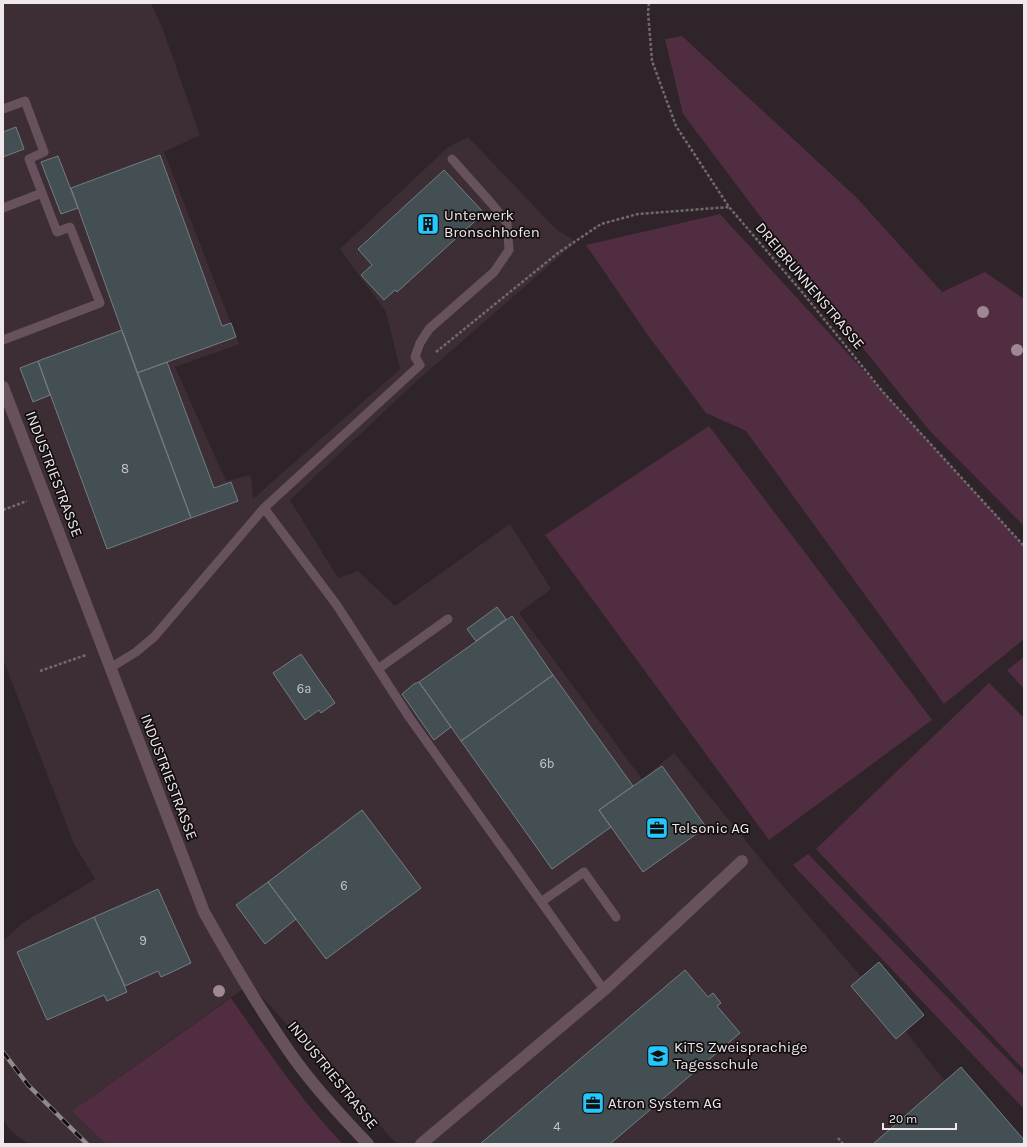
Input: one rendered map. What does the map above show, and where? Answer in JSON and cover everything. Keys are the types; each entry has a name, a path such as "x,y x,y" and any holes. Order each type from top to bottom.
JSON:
{"street":[{"name":"INDUSTRIESTRASSE","path":"3,387 204,912 250,992 294,1058 341,1116 368,1144"},
{"path":"421,1144 604,990 742,861"}],"lane":[{"path":"3,109 25,101 44,152 28,159 57,232 70,227 100,303 3,340"},
{"path":"110,668 136,652 154,637 264,508 420,365 415,357 420,343 429,329 494,272 509,250 507,223 452,159"},
{"path":"3,208 42,193"},
{"path":"264,508 336,604 409,717 604,990"},
{"path":"378,669 448,619"},
{"path":"541,902 584,872 616,916"}],"path":[{"name":"DREIBRUNNENSTRASSE","path":"649,3 648,12 652,61 676,126 729,207 802,292 883,392 1024,546"},
{"path":"420,365 558,253 601,224 638,214 729,207"},
{"path":"3,510 44,495"},
{"path":"40,671 103,648"},
{"path":"838,1138 843,1144"}],"shaded area":[{"path":"3,3 151,3 163,30 200,135 164,152 239,344 175,367 226,481 251,475 253,499 400,369 386,312 340,249 447,148 468,137 556,229 576,242 420,378 290,500 338,578 358,571 395,606 510,524 551,589 519,613 642,779 674,753 782,885 877,995 947,1084 1024,1144 397,1144 250,984 83,1103 122,1144 28,1144 11,1131 3,1119 3,941 23,923 95,879 74,844 3,659"},
{"path":"682,36 857,198 942,292 985,272 1024,299 1024,526 929,430 805,276 683,114 665,39"},
{"path":"720,214 1024,546 1024,639 944,704 746,431 706,413 647,334 586,245"},
{"path":"709,426 932,720 769,840 545,535"},
{"path":"1024,657 1024,689 1007,670"},
{"path":"989,683 1024,718 1024,1070 816,849"},
{"path":"808,854 1024,1076 1024,1109 793,865"},
{"path":"231,998 270,1055 298,1092 343,1144 106,1144 72,1111"}],"building":[{"path":"16,127 24,149 3,157 3,132"},
{"path":"160,155 222,326 231,323 236,337 137,373 71,188"},
{"path":"58,156 78,208 61,214 41,162"},
{"name":"Unterwerk Bronschhofen","path":"444,170 484,213 397,292 395,290 384,300 361,275 372,265 358,249"},
{"path":"122,330 191,518 107,549 38,361"},
{"path":"38,361 50,395 33,402 20,368"},
{"path":"167,362 214,488 231,482 238,501 191,518 137,373"},
{"path":"497,607 506,619 476,641 467,629"},
{"path":"512,616 553,675 461,741 419,682"},
{"path":"301,654 335,703 321,713 319,710 305,720 273,673"},
{"path":"553,675 633,786 599,810 611,827 552,869 461,741"},
{"path":"419,682 451,727 434,740 402,694 414,684"},
{"path":"662,766 706,827 643,872 599,810"},
{"path":"362,810 421,888 326,959 268,882"},
{"path":"268,882 296,919 265,944 236,905"},
{"path":"158,889 191,963 161,977 158,971 125,986 94,917"},
{"path":"94,917 127,992 107,1001 104,995 47,1020 17,952"},
{"path":"879,962 924,1015 896,1039 851,986"},
{"path":"685,970 708,997 713,993 721,1003 717,1006 740,1033 610,1144 480,1144"},
{"path":"961,1067 1024,1140 1024,1144 873,1144"}],"railway":[{"path":"3,1052 28,1085 87,1144"}],"place":[{"name":"Unterwerk Bronschhofen","path":"428,224"},
{"name":"Telsonic AG","path":"657,828"},
{"name":"KiTS Zweisprachige Tagesschule","path":"658,1056"},
{"name":"Atron System AG","path":"593,1103"}]}
